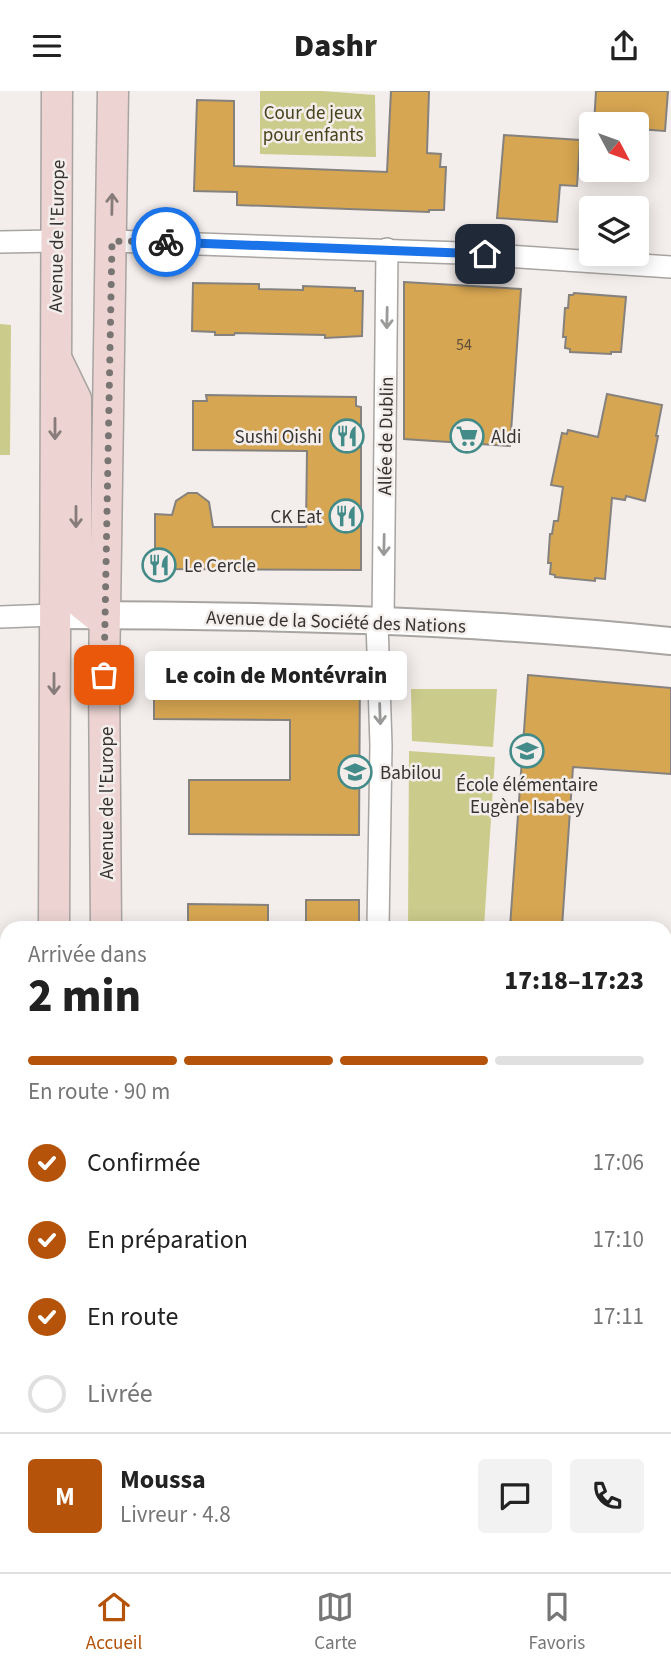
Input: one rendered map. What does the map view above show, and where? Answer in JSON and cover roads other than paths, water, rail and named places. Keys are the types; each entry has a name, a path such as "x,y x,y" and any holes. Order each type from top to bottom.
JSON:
{"main road":[{"name":"Avenue de l'Europe","path":"57,91 55,355 106,876 106,921"},
{"name":"Avenue de l'Europe","path":"55,921 112,241 113,91"},
{"path":"55,355 76,399 76,600 82,615"}],"street":[{"path":"0,242 55,241"},
{"path":"112,241 387,249 671,267"},
{"name":"Allée de Dublin","path":"378,921 387,249"},
{"name":"Avenue de la Société des Nations","path":"0,617 159,615 380,622 671,641"}],"place":[{"name":"Sushi Oishi","path":"347,436"},
{"name":"Aldi","path":"467,436"},
{"name":"CK Eat","path":"346,516"},
{"name":"Le Cercle","path":"159,565"},
{"name":"Le coin de Montévrain","path":"104,675"},
{"name":"École élémentaire Eugène Isabey","path":"527,751"},
{"name":"Babilou","path":"355,772"}],"park label":[{"name":"Cour de jeux pour enfants","path":"313,123"}]}
